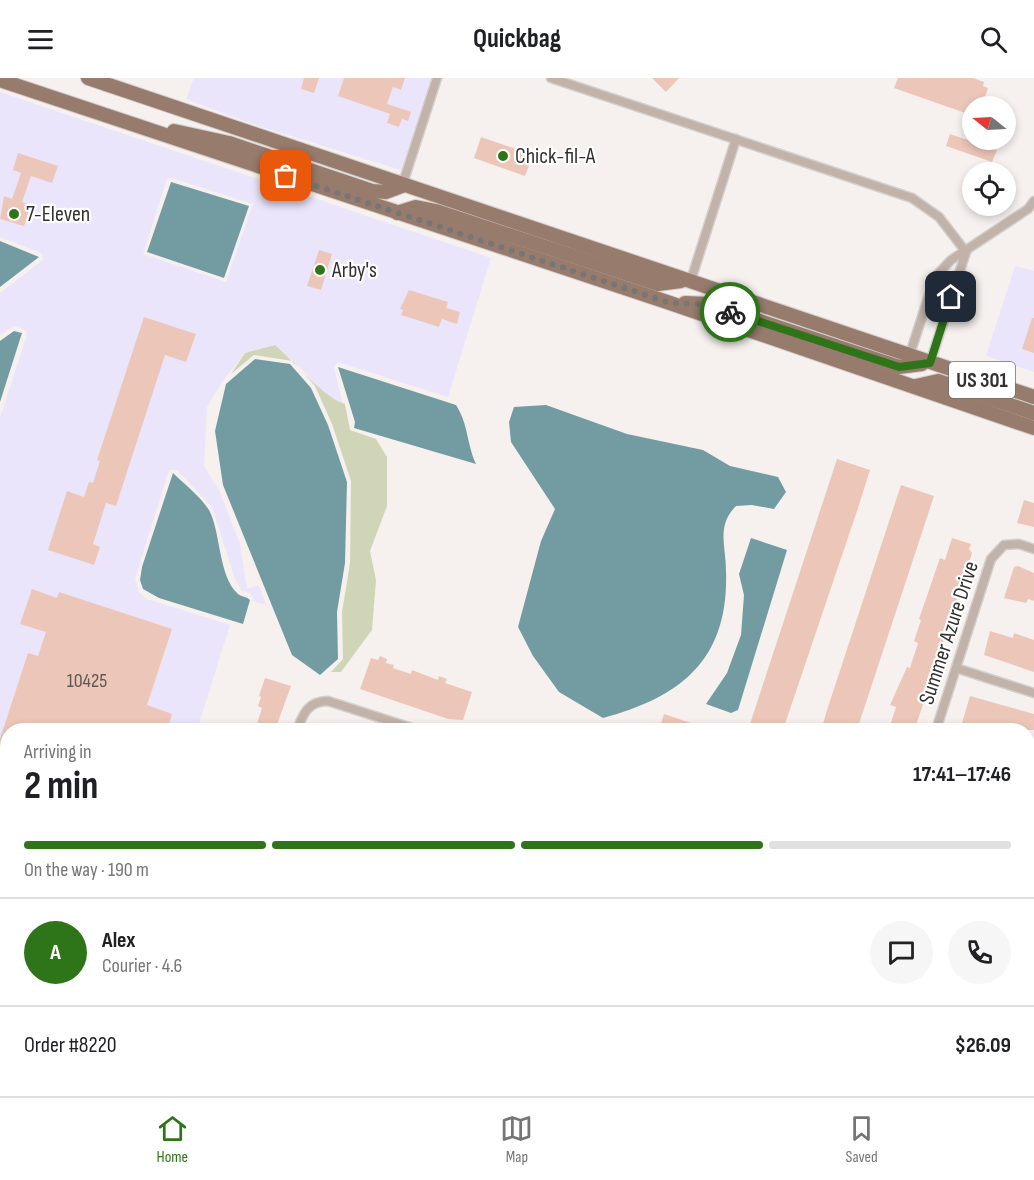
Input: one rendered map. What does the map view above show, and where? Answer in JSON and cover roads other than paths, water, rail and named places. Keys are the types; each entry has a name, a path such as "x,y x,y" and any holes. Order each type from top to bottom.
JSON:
{"main road":[{"name":"US 301","path":"88,78 116,82 402,186 1034,397"},
{"name":"US 301","path":"0,80 670,303 1034,428"},
{"path":"153,131 182,132 229,143 372,191 386,192 402,186"},
{"path":"397,213 416,207 436,211 658,284 687,281"},
{"path":"670,303 708,304 899,367 930,363"},
{"path":"915,387 938,381 1034,413"}],"street":[{"path":"402,186 437,78"},
{"path":"551,78 912,198 939,216 966,252"},
{"path":"687,281 736,140"},
{"path":"909,357 935,277 951,260 1028,209 1034,201"},
{"path":"930,363 966,252"},
{"name":"Summer Azure Drive","path":"938,723 991,559 1004,545 1019,544 1034,549"},
{"path":"956,668 1034,693"},
{"path":"301,723 309,707 317,701 328,701 396,723"}],"water":[{"path":"171,182 249,206 224,278 147,252"},
{"path":"0,241 39,257 0,287"},
{"path":"14,331 22,333 0,402 0,341"},
{"path":"255,359 290,364 311,388 328,425 347,482 345,563 337,612 338,659 320,675 292,655 223,485 215,431 226,384"},
{"path":"338,367 456,405 463,419 476,464 354,428 355,422"},
{"path":"546,405 627,434 703,450 730,466 778,477 786,492 774,509 752,505 736,506 726,521 724,529 725,602 719,628 709,651 695,670 656,699 603,718 559,692 533,656 518,627 541,541 555,509 511,442 509,422 514,407"},
{"path":"173,473 197,495 209,510 227,576 238,594 250,600 243,624 159,598 143,589 140,580 142,567"},
{"path":"751,538 787,550 738,710 731,713 706,704 727,673 741,635 744,595 739,574"}],"place":[{"name":"Chick-fil-A","path":"503,156"},
{"name":"7-Eleven","path":"14,214"},
{"name":"Arby's","path":"320,270"}]}
